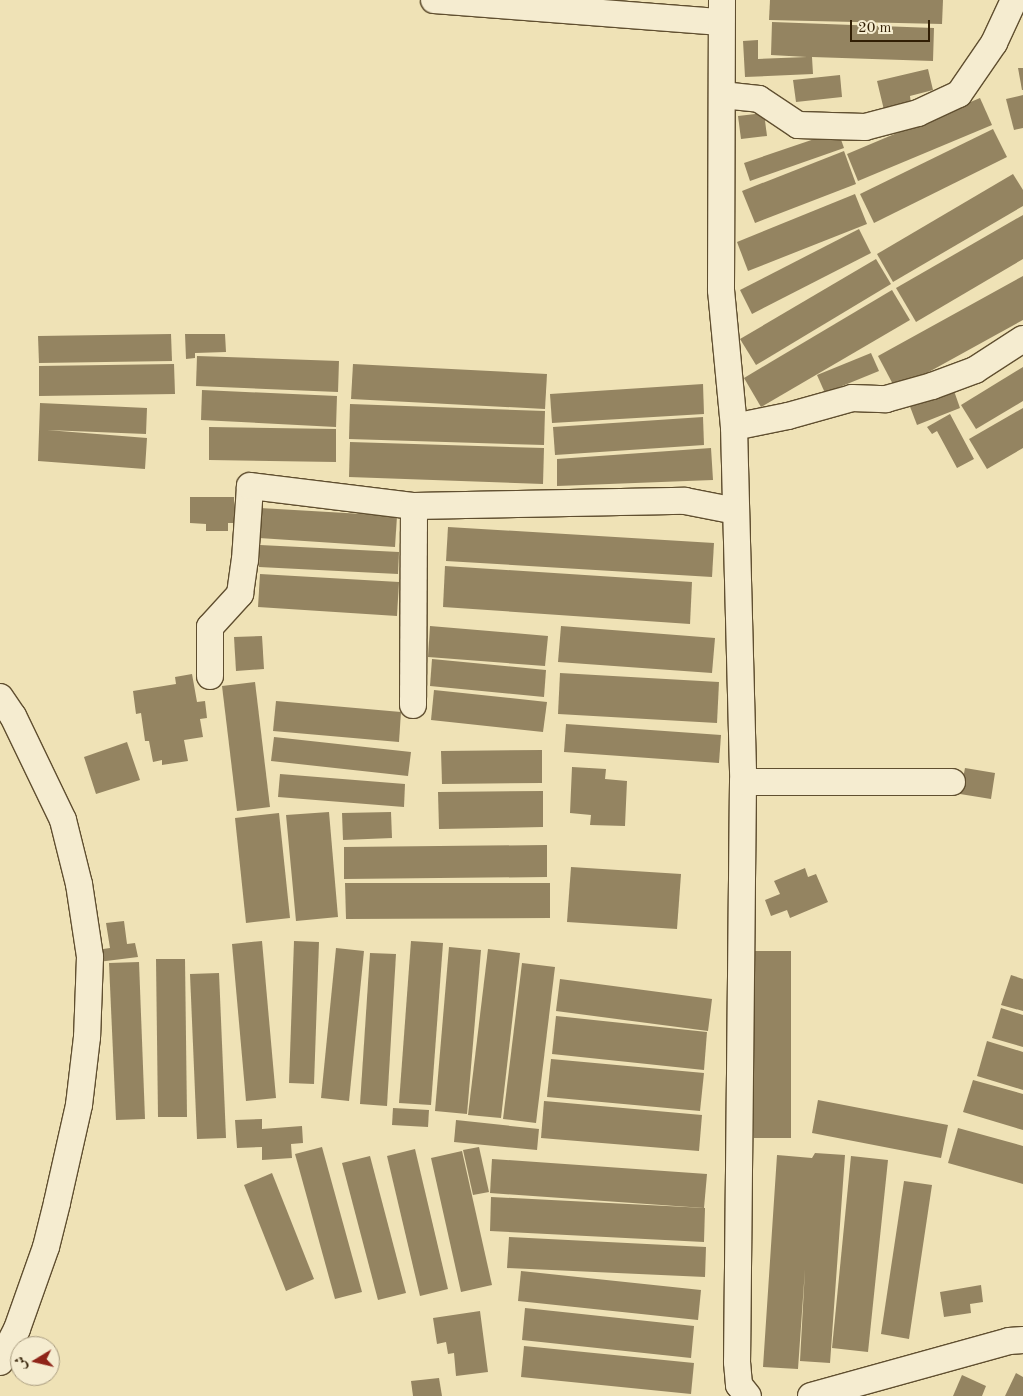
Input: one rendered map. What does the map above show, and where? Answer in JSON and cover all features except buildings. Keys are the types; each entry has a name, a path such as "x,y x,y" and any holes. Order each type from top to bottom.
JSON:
{"street":[{"path":"434,0 722,11 721,290 734,427 743,782 737,1362 739,1385 748,1396"},
{"path":"722,95 759,99 798,125 865,127 918,113 959,94 994,43 1014,0"},
{"path":"734,427 788,416 852,398 886,399 932,386 974,370 1023,339"},
{"path":"210,676 210,627 240,594 245,560 250,486 414,506 685,501 736,511"},
{"path":"413,705 414,506"},
{"path":"0,697 13,716 63,820 79,884 90,957 87,1037 79,1105 58,1203 46,1247 17,1329 0,1362"},
{"path":"743,782 952,782"},
{"path":"811,1396 1009,1341 1023,1340"}]}
